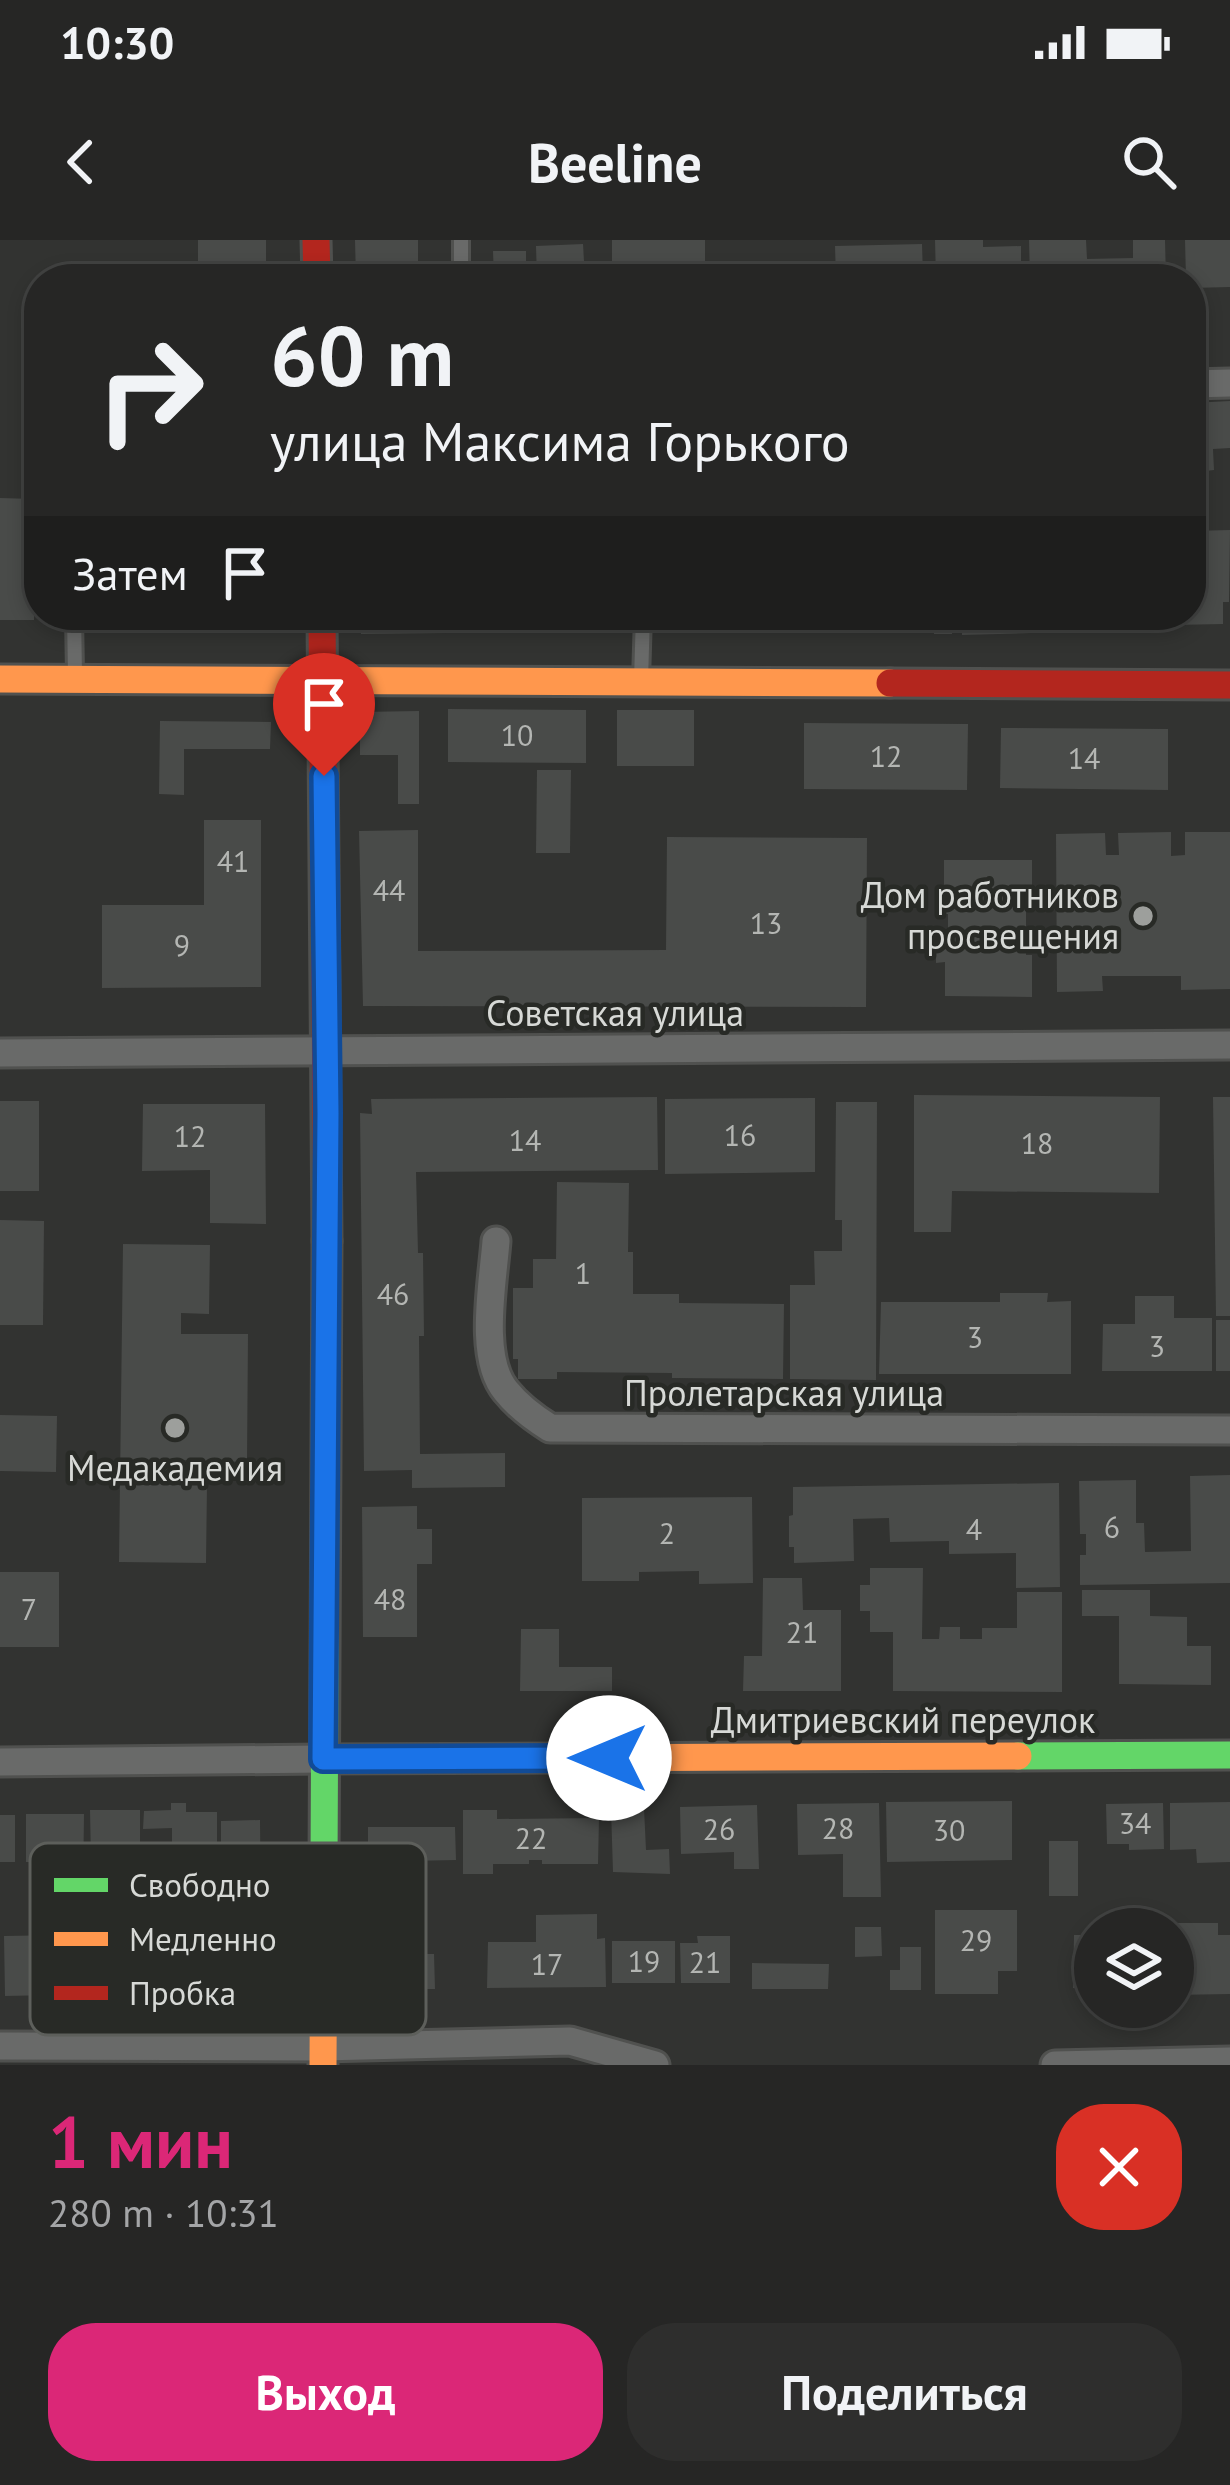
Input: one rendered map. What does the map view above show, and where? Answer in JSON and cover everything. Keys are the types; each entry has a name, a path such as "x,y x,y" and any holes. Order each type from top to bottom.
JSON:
{"street":[{"path":"322,630 328,1051 323,1843"},
{"path":"0,679 1230,685"},
{"name":"Советская улица","path":"0,1053 1230,1046"},
{"name":"Пролетарская улица","path":"496,1241 490,1353 502,1388 550,1429 1230,1430"},
{"name":"Дмитриевский переулок","path":"0,1762 1230,1755"},
{"path":"18,2052 322,2056 570,2042 655,2065"},
{"path":"1055,2065 1230,2061"}],"lane":[{"path":"74,630 75,679"},
{"path":"641,680 643,630"}],"building":[{"path":"198,240 266,240 266,264 198,264"},
{"path":"355,240 418,240 418,264 356,264"},
{"path":"612,240 705,240 705,264 612,264"},
{"path":"935,240 983,240 983,247 1021,246 1021,264 936,264"},
{"path":"1029,240 1086,240 1087,259 1133,258 1133,240 1165,240 1166,264 1030,264"},
{"path":"1185,240 1230,240 1230,287 1206,288 1206,264 1186,264"},
{"path":"583,244 584,264 537,264 536,246"},
{"path":"922,244 923,264 836,264 835,246"},
{"path":"493,251 526,251 526,261 532,261 532,264 493,264"},
{"path":"1230,401 1230,448 1213,449 1214,470 1206,471 1206,402"},
{"path":"0,498 24,499 24,620 0,620"},
{"path":"1230,530 1229,602 1223,602 1223,624 1206,624 1206,531"},
{"path":"361,630 617,630 617,631 361,634"},
{"path":"962,630 1031,630 1031,633 962,635"},
{"path":"448,709 586,710 586,763 448,762"},
{"path":"617,710 694,710 694,766 617,766"},
{"path":"419,711 419,804 398,804 398,755 360,755 360,712"},
{"path":"160,721 271,722 270,749 184,749 184,795 159,794"},
{"path":"804,723 968,724 967,790 804,789"},
{"path":"1001,728 1168,729 1168,790 1000,788"},
{"path":"537,770 571,770 570,853 536,853"},
{"path":"204,820 261,820 261,987 102,988 102,905 204,905"},
{"path":"418,830 418,951 666,950 667,837 867,838 866,1007 363,1006 359,831"},
{"name":"Дом работников просвещения","path":"1171,832 1171,856 1185,855 1185,832 1230,832 1230,989 1181,990 1181,976 1102,976 1103,991 1057,992 1056,834 1105,833 1106,855 1119,855 1118,833"},
{"path":"944,860 1032,860 1026,955 1032,955 1032,997 945,996 945,962 936,963 936,936 948,936 948,914 935,914 935,893 944,893"},
{"path":"914,1095 1160,1097 1159,1193 952,1191 951,1232 914,1232"},
{"path":"657,1097 658,1170 416,1172 418,1253 423,1253 420,1454 505,1453 505,1487 412,1488 412,1470 364,1471 360,1113 372,1114 371,1099"},
{"path":"1213,1097 1230,1097 1230,1316 1216,1316"},
{"path":"815,1098 815,1172 665,1174 665,1099"},
{"path":"0,1101 39,1101 39,1191 0,1191"},
{"path":"836,1102 877,1102 876,1380 790,1379 790,1285 815,1285 814,1251 842,1251 842,1220 835,1220"},
{"path":"143,1104 265,1104 266,1224 210,1223 210,1170 142,1171"},
{"path":"557,1182 629,1183 633,1294 679,1294 679,1303 784,1304 783,1379 557,1372 557,1379 518,1379 518,1359 513,1359 513,1288 533,1288 533,1259 556,1259"},
{"path":"0,1220 44,1221 43,1325 0,1325"},
{"path":"123,1244 210,1245 209,1314 181,1313 181,1334 248,1334 247,1462 180,1460 179,1484 207,1485 206,1563 119,1562"},
{"path":"1000,1293 1048,1293 1047,1302 1071,1301 1071,1374 879,1374 881,1302 1000,1302"},
{"path":"1135,1296 1174,1296 1174,1318 1212,1318 1212,1371 1102,1371 1103,1324 1135,1324"},
{"path":"1216,1320 1230,1320 1230,1371 1216,1371"},
{"path":"0,1415 57,1416 56,1472 0,1471"},
{"path":"1230,1475 1230,1583 1080,1585 1086,1534 1080,1534 1079,1481 1136,1480 1136,1523 1144,1523 1145,1552 1191,1551 1190,1476"},
{"path":"1059,1483 1060,1587 1016,1588 1016,1553 949,1554 949,1541 890,1542 889,1518 853,1519 854,1561 794,1563 794,1547 789,1547 793,1487"},
{"path":"752,1497 753,1583 699,1584 699,1571 639,1572 639,1581 582,1581 582,1498"},
{"path":"417,1506 417,1529 432,1529 432,1564 417,1564 417,1637 363,1637 362,1507"},
{"path":"870,1568 923,1568 922,1639 939,1639 940,1627 960,1627 960,1639 982,1639 982,1628 1017,1628 1017,1592 1062,1592 1062,1692 893,1691 893,1632 870,1632 870,1611 860,1611 860,1585 870,1585"},
{"path":"0,1572 59,1572 59,1647 0,1647"},
{"path":"763,1578 802,1578 803,1610 841,1610 841,1691 743,1691 744,1656 762,1656"},
{"path":"1082,1590 1150,1590 1150,1616 1187,1617 1187,1646 1211,1646 1211,1685 1119,1684 1119,1616 1082,1616"},
{"path":"521,1629 559,1629 559,1667 612,1667 612,1691 520,1691"},
{"path":"1012,1801 1012,1860 887,1862 886,1802"},
{"path":"1230,1802 1230,1862 1197,1863 1196,1849 1170,1850 1170,1803"},
{"path":"171,1803 186,1803 186,1812 217,1812 217,1842 172,1843 172,1828 143,1829 144,1811 171,1810"},
{"path":"879,1803 881,1897 843,1897 843,1854 798,1855 797,1804"},
{"path":"1163,1803 1164,1849 1129,1850 1129,1844 1107,1844 1106,1804"},
{"path":"757,1805 759,1869 734,1869 734,1852 681,1854 680,1807"},
{"path":"644,1808 646,1850 669,1849 670,1874 613,1872 611,1809"},
{"path":"90,1810 140,1810 140,1843 91,1843"},
{"path":"463,1810 497,1810 497,1819 599,1818 598,1864 529,1860 529,1864 493,1864 493,1874 463,1874"},
{"path":"26,1814 84,1814 84,1843 30,1843 30,1862 26,1862"},
{"path":"0,1815 15,1815 15,1862 0,1862"},
{"path":"260,1820 260,1843 221,1843 221,1821"},
{"path":"368,1827 455,1827 456,1860 426,1861 426,1843 368,1843"},
{"path":"1049,1841 1078,1841 1078,1896 1049,1896"},
{"path":"935,1910 1017,1910 1017,1971 998,1971 998,1994 935,1994"},
{"path":"597,1914 597,1939 605,1938 606,1987 487,1988 488,1942 536,1942 536,1915"},
{"path":"1194,1923 1218,1923 1218,1935 1230,1935 1230,1994 1194,1995"},
{"path":"855,1927 881,1927 882,1956 855,1957"},
{"path":"4,1936 30,1936 30,1995 5,1996"},
{"path":"697,1936 730,1936 730,1983 681,1983 680,1943 698,1943"},
{"path":"612,1941 675,1941 675,1983 612,1983"},
{"path":"900,1947 921,1947 921,1990 890,1990 890,1970 900,1970"},
{"path":"426,1954 434,1954 435,1989 426,1989"},
{"path":"752,1963 829,1964 828,1989 752,1989"}],"traffic: fast":[{"path":"324,1843 327,1241"},
{"path":"1018,1756 1230,1755"}],"traffic: slow":[{"path":"0,679 890,683"},
{"path":"323,1759 1018,1756"},
{"path":"323,2035 323,2065"}],"traffic: jam":[{"path":"316,240 317,264"},
{"path":"322,630 327,1241"},
{"path":"890,683 1230,685"}],"place":[{"name":"Дом работников просвещения","path":"1143,916"},
{"name":"Медакадемия","path":"175,1428"}],"route":[{"path":"324,776 328,1113 323,1759 609,1758"}]}
